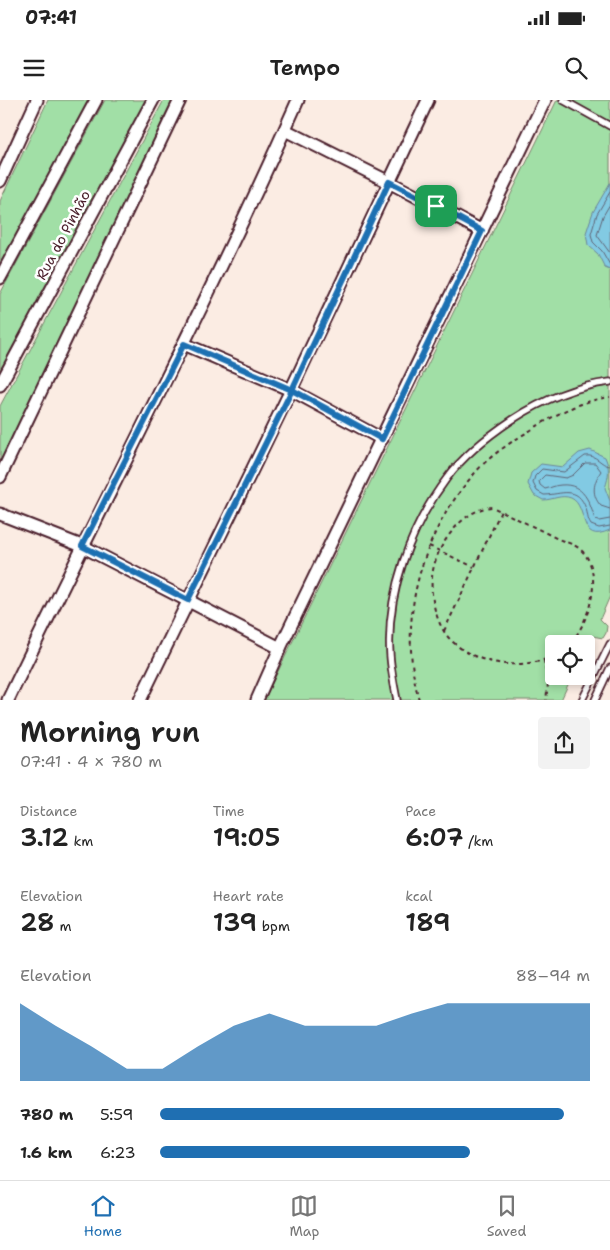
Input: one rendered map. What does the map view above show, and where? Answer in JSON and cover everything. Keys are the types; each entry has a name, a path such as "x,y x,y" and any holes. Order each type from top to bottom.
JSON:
{"street":[{"path":"0,181 38,100"},
{"path":"0,278 96,100"},
{"name":"Rua do Pinhão","path":"0,385 153,100"},
{"path":"0,477 180,100"},
{"path":"8,700 82,546 184,344 298,100"},
{"path":"140,700 292,390 428,100"},
{"path":"257,700 280,648 545,100"},
{"path":"285,130 482,231"},
{"path":"184,344 292,390 382,439"},
{"path":"0,514 82,546 280,648"}],"lane":[{"path":"562,100 588,116 610,126"},
{"path":"397,700 390,654 394,598 400,572 410,544 435,495 448,476 470,452 520,415 567,393 598,383 610,382"},
{"path":"582,700 610,644"},
{"path":"595,700 610,668"}],"path":[{"path":"419,700 411,659 411,624 418,574 429,546 451,504 474,473 514,440 566,409 610,397"},
{"path":"546,700 548,684 544,660 522,665 491,661 462,648 449,638 444,631 438,618 431,588 434,563 439,550 456,526 477,511 492,506 580,549 587,558 593,577 591,601 577,635"},
{"path":"444,631 502,511"},
{"path":"429,546 474,567"}],"green space":[{"path":"48,100 89,100 0,266 0,201"},
{"path":"105,100 146,100 0,375 0,294"},
{"path":"164,100 175,100 0,468 0,406"},
{"path":"557,100 610,100 610,596 600,619 607,626 606,633 603,638 595,635 545,635 545,685 568,685 561,700 264,700"}],"water":[{"path":"610,183 610,270 605,268 598,254 588,245 586,233 593,212"},
{"path":"590,450 605,457 608,468 605,488 610,501 610,530 600,533 588,529 580,508 571,498 543,500 534,495 528,484 531,473 541,464 563,467 579,453"}],"route":[{"path":"436,206 389,182 292,390 188,600 82,546 184,344 292,390 382,439 482,231 436,206"}]}
